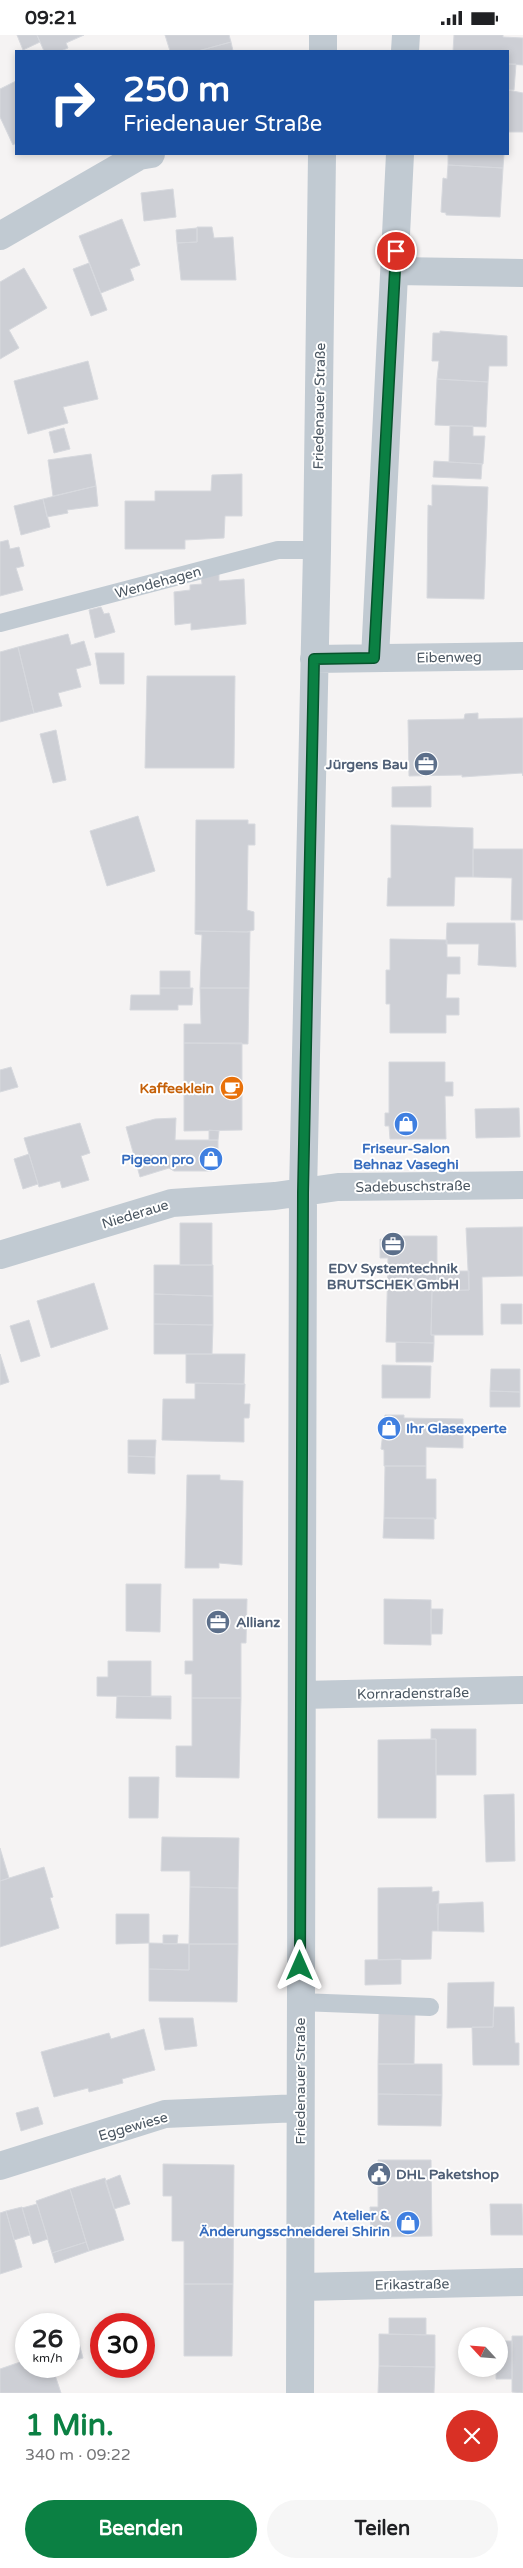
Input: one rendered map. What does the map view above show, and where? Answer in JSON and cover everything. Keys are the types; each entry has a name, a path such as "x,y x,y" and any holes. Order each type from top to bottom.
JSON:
{"street":[{"path":"323,35 323,50"},
{"path":"405,50 406,35"},
{"path":"0,236 139,157 147,155"},
{"name":"Friedenauer Straße","path":"300,2393 299,2108 303,1193 317,550 322,155"},
{"path":"314,659 374,658 400,155"},
{"path":"395,271 523,273"},
{"name":"Eibenweg","path":"374,658 523,656"},
{"name":"Sadebuschstraße","path":"303,1193 338,1187 523,1185"},
{"name":"Niederaue","path":"0,1255 172,1203 303,1193"},
{"name":"Kornradenstraße","path":"302,1695 523,1691"},
{"name":"Eggewiese","path":"0,2166 166,2114 299,2108"},
{"name":"Erikastraße","path":"301,2287 523,2282"}],"lane":[{"name":"Wendehagen","path":"0,623 278,550 317,550"},
{"path":"300,2002 430,2007"}],"building":[{"path":"17,35 37,35 40,42 23,50"},
{"path":"37,35 84,35 66,43 68,48 63,50 44,50"},
{"path":"165,35 229,35 231,42 202,50 170,50"},
{"path":"454,35 503,35 503,37 523,38 523,65 509,64 509,50 453,50"},
{"path":"231,42 233,50 202,50"},
{"path":"509,64 516,64 514,90 509,90"},
{"path":"15,82 15,144 13,145 0,117 0,89"},
{"path":"509,90 523,93 523,132 509,132"},
{"path":"448,155 504,155 503,168 448,165"},
{"path":"448,165 503,168 500,217 446,215 446,213 441,212 443,178 447,179"},
{"path":"173,189 176,217 144,221 141,193"},
{"path":"122,219 140,265 130,269 134,280 101,293 79,236"},
{"path":"197,227 212,227 214,238 233,237 236,280 181,280 177,243 197,242"},
{"path":"197,228 197,242 177,243 176,230"},
{"path":"89,263 107,310 91,316 73,269"},
{"path":"24,268 47,308 9,330 19,348 0,359 0,282"},
{"path":"440,331 507,336 507,366 489,366 488,382 437,379 439,361 432,361 433,333 440,333"},
{"path":"88,361 98,399 63,407 68,423 28,434 14,381"},
{"path":"437,379 488,382 486,427 435,425"},
{"path":"450,426 473,426 473,436 485,436 483,464 449,462"},
{"path":"64,428 70,449 54,453 49,432"},
{"path":"91,454 96,486 53,496 48,460"},
{"path":"434,461 482,464 481,479 433,477"},
{"path":"242,474 242,516 225,516 224,538 185,540 185,549 125,549 125,501 155,501 155,491 211,491 212,475"},
{"path":"432,485 488,487 484,599 427,598 428,505 432,506"},
{"path":"96,486 98,506 67,510 68,513 47,517 43,499"},
{"path":"43,499 50,527 21,535 14,506"},
{"path":"8,540 10,549 19,547 24,566 16,568 23,590 0,596 0,542"},
{"path":"219,571 219,581 244,579 246,624 191,630 191,623 175,625 174,592 190,590 190,585 202,584 201,576"},
{"path":"101,607 104,614 109,613 115,632 95,638 89,610"},
{"path":"68,634 71,645 84,641 91,665 76,669 81,687 58,693 62,706 34,713 18,647"},
{"path":"18,647 34,713 0,722 0,652"},
{"path":"95,653 124,653 124,684 100,684"},
{"path":"147,676 235,676 234,768 145,768"},
{"path":"478,713 478,719 523,718 523,776 522,773 462,777 462,775 409,776 408,720 464,719 465,714"},
{"path":"56,730 66,780 53,783 40,734"},
{"path":"431,786 431,807 392,807 392,787"},
{"path":"138,816 155,871 107,886 90,831"},
{"path":"196,820 248,820 248,824 255,824 255,845 248,845 247,910 254,912 254,930 247,932 195,931"},
{"path":"391,825 473,828 473,877 455,877 454,906 387,906 388,878 391,878"},
{"path":"473,849 523,849 523,920 511,920 512,878 473,877"},
{"path":"447,923 515,923 516,967 478,965 479,944 446,944"},
{"path":"195,931 250,932 249,988 200,988 202,935 195,934"},
{"path":"390,939 447,940 447,957 460,957 460,974 447,974 446,998 459,998 459,1015 446,1015 446,1033 390,1033 390,1004 386,1004 386,970 390,970"},
{"path":"160,971 190,971 190,988 160,988"},
{"path":"160,988 193,988 192,1005 178,1005 178,1010 130,1010 131,995 160,995"},
{"path":"200,988 249,988 248,1044 184,1043 184,1024 201,1024"},
{"path":"184,1043 242,1043 242,1130 184,1131"},
{"path":"389,1062 445,1062 445,1082 453,1082 453,1096 445,1096 446,1139 390,1139 389,1126 385,1126 385,1113 389,1113"},
{"path":"11,1067 18,1087 0,1092 0,1070"},
{"path":"519,1108 520,1137 476,1138 475,1109"},
{"path":"176,1118 175,1140 218,1140 218,1164 212,1171 174,1171 169,1168 140,1177 126,1127 155,1119"},
{"path":"80,1123 90,1153 81,1156 89,1180 62,1188 60,1181 39,1187 24,1138"},
{"path":"209,1130 219,1131 218,1140 209,1140"},
{"path":"29,1154 38,1184 23,1189 14,1159"},
{"path":"180,1223 212,1223 212,1265 180,1265"},
{"path":"523,1227 523,1276 482,1277 483,1335 431,1335 432,1291 469,1290 466,1228"},
{"path":"388,1236 437,1236 437,1291 432,1291 431,1335 434,1335 434,1343 386,1342 388,1258 380,1258 380,1239 388,1240"},
{"path":"154,1265 213,1265 213,1296 154,1294"},
{"path":"437,1271 469,1271 469,1290 437,1291"},
{"path":"94,1283 108,1329 51,1348 37,1301"},
{"path":"154,1294 213,1296 213,1325 154,1324"},
{"path":"501,1304 522,1304 522,1324 501,1324"},
{"path":"29,1320 40,1356 21,1362 10,1326"},
{"path":"154,1324 213,1325 212,1354 154,1354"},
{"path":"396,1342 434,1343 433,1362 396,1362"},
{"path":"0,1354 9,1382 0,1385"},
{"path":"186,1354 245,1354 244,1384 186,1383"},
{"path":"382,1365 431,1366 430,1398 382,1398"},
{"path":"491,1369 520,1369 520,1392 490,1391"},
{"path":"195,1383 245,1384 244,1404 250,1404 249,1418 244,1418 244,1442 162,1440 163,1399 195,1399"},
{"path":"490,1391 520,1392 520,1407 490,1407"},
{"path":"385,1415 404,1415 404,1418 463,1419 463,1448 426,1447 426,1466 384,1466 384,1450 381,1449"},
{"path":"128,1440 156,1440 155,1457 128,1456"},
{"path":"128,1456 155,1457 155,1474 128,1473"},
{"path":"385,1466 426,1466 426,1479 436,1479 436,1519 384,1518"},
{"path":"187,1475 220,1475 220,1480 243,1481 242,1565 219,1563 219,1568 185,1568"},
{"path":"384,1518 434,1518 434,1539 383,1538"},
{"path":"126,1584 161,1584 160,1632 126,1631"},
{"path":"193,1599 247,1599 246,1643 241,1643 241,1698 192,1698 192,1674 185,1674 185,1661 193,1661"},
{"path":"384,1599 431,1600 431,1645 384,1644"},
{"path":"431,1609 443,1609 442,1634 431,1634"},
{"path":"108,1661 151,1661 151,1696 171,1697 97,1696 97,1677 108,1677"},
{"path":"117,1696 171,1697 171,1719 116,1718"},
{"path":"192,1698 241,1698 239,1778 176,1777 176,1746 192,1746"},
{"path":"431,1729 476,1729 476,1775 436,1775 436,1739 431,1739"},
{"path":"436,1739 436,1818 378,1818 378,1740"},
{"path":"129,1777 159,1777 158,1818 129,1818"},
{"path":"514,1794 515,1861 486,1862 484,1795"},
{"path":"162,1837 239,1838 238,1888 190,1887 190,1871 161,1871"},
{"path":"0,1848 9,1878 0,1881"},
{"path":"44,1867 53,1897 50,1898 59,1928 0,1947 0,1881"},
{"path":"190,1887 238,1888 238,1944 189,1944"},
{"path":"432,1887 432,1892 439,1891 438,1931 432,1931 431,1959 378,1960 378,1888"},
{"path":"483,1902 484,1932 438,1931 437,1904"},
{"path":"116,1914 149,1914 149,1943 116,1944"},
{"path":"163,1935 178,1935 177,1944 163,1944"},
{"path":"149,1943 189,1944 189,1970 149,1969"},
{"path":"189,1944 238,1944 237,2002 149,2001 149,1969 189,1970"},
{"path":"401,1959 401,1984 365,1985 365,1960"},
{"path":"494,1982 493,2027 447,2028 448,1983"},
{"path":"494,2007 514,2007 515,2043 519,2043 519,2065 473,2065 472,2027 493,2027"},
{"path":"379,2013 415,2013 414,2064 378,2064"},
{"path":"159,2018 193,2018 197,2046 165,2050"},
{"path":"144,2029 155,2070 122,2079 123,2083 89,2092 88,2088 54,2097 41,2052 109,2033 111,2039"},
{"path":"378,2064 442,2064 442,2095 378,2094"},
{"path":"378,2094 442,2095 441,2126 378,2125"},
{"path":"38,2107 43,2124 21,2131 16,2113"},
{"path":"378,2160 431,2160 432,2236 379,2237 379,2234 371,2235 370,2207 378,2207"},
{"path":"163,2164 234,2165 233,2284 184,2284 184,2241 172,2241 172,2196 163,2196"},
{"path":"120,2175 130,2204 114,2209 105,2181"},
{"path":"105,2178 124,2240 89,2251 70,2189"},
{"path":"70,2189 86,2242 52,2253 36,2201"},
{"path":"37,2204 48,2239 33,2244 22,2208"},
{"path":"490,2204 522,2204 523,2235 491,2235"},
{"path":"22,2207 30,2235 14,2240 6,2211"},
{"path":"6,2211 22,2267 0,2274 0,2213"},
{"path":"86,2242 89,2251 55,2263 52,2253"},
{"path":"184,2284 233,2284 232,2356 184,2356"},
{"path":"389,2318 426,2318 426,2335 389,2334"},
{"path":"379,2334 435,2335 435,2367 379,2366"},
{"path":"512,2336 523,2336 523,2393 512,2392"},
{"path":"508,2341 512,2341 512,2379 496,2379 496,2377 508,2377"},
{"path":"80,2347 83,2358 80,2359"},
{"path":"15,2364 15,2378 56,2378 61,2393 0,2393 0,2369"},
{"path":"379,2366 435,2367 434,2393 378,2393"}],"place":[{"name":"Jürgens Bau","path":"426,764"},
{"name":"Kaffeeklein","path":"232,1088"},
{"name":"Friseur-Salon Behnaz Vaseghi","path":"406,1124"},
{"name":"Pigeon pro","path":"211,1159"},
{"name":"EDV Systemtechnik BRUTSCHEK GmbH","path":"393,1244"},
{"name":"Ihr Glasexperte","path":"389,1428"},
{"name":"Allianz","path":"218,1622"},
{"name":"DHL Paketshop","path":"379,2174"},
{"name":"Atelier & Änderungsschneiderei Shirin","path":"408,2223"}],"route":[{"path":"300,1966 303,1587 303,1193 314,659 374,658 396,251"}]}
